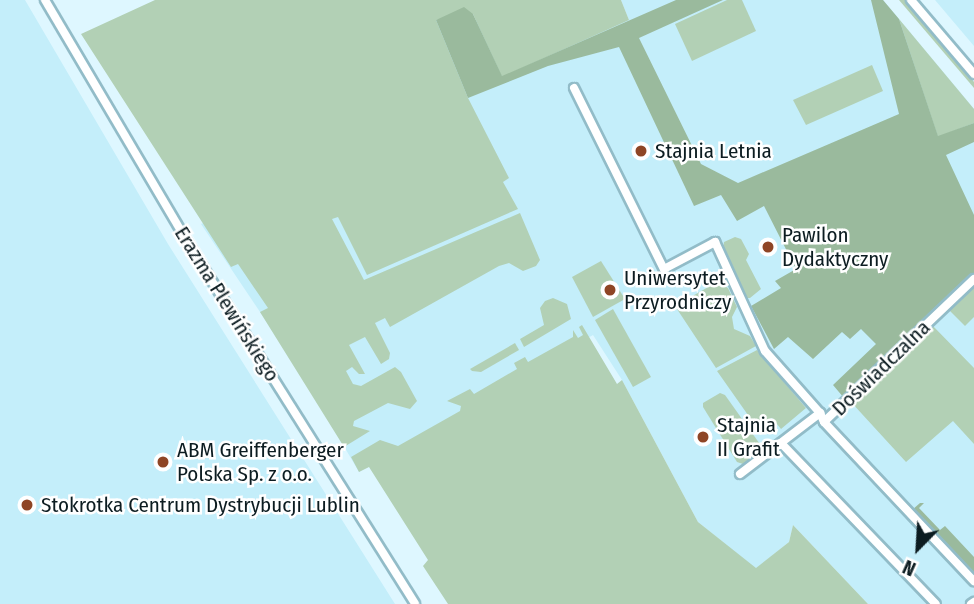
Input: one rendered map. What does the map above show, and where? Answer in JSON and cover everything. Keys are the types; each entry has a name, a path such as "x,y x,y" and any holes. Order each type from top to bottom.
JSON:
{"street":[{"name":"Erazma Plewińskiego","path":"45,0 188,243 415,604"},
{"path":"911,0 974,74"},
{"path":"574,88 664,269 715,242 765,351 820,413 824,422"},
{"name":"Doświadczalna","path":"974,279 824,422 974,581"},
{"path":"740,474 820,413"},
{"path":"781,443 936,604"}],"shaded area":[{"path":"0,0 25,0 168,244 395,604 0,604"},
{"name":"Uniwersytet Przyrodniczy","path":"621,0 883,0 974,109 974,604 868,604 793,525 789,542 756,569 698,522 622,380 593,335 359,472 301,373 201,224 336,162 436,20 629,20"},
{"path":"935,0 974,0 974,46"}],"green space":[{"path":"155,0 621,0 629,20 502,77 473,14 436,20 468,98 509,178 503,182 518,209 367,275 338,217 332,219 364,280 520,213 540,260 536,266 523,271 509,263 499,266 390,327 385,318 375,323 390,353 389,359 381,364 365,337 349,345 365,374 359,374 352,367 346,371 353,384 361,386 395,367 401,372 417,401 410,409 388,403 354,421 353,426 370,431 344,447 260,312 268,308 238,264 231,267 81,34"},
{"path":"676,0 723,0 639,38 701,164 738,183 899,114 871,0 883,0 899,19 938,136 974,123 974,142 946,155 974,215 974,273 844,398 833,385 876,344 861,329 850,339 842,332 813,359 788,337 774,349 751,306 781,288 775,281 796,269 764,206 737,221 721,195 694,206 619,47 548,66 468,98 436,20 464,7 473,14 502,76"},
{"path":"727,0 742,0 756,31 692,61 675,24"},
{"path":"899,0 905,0 968,74 974,82 974,88"},
{"path":"899,19 974,109 974,123 938,137"},
{"path":"872,65 883,91 806,125 793,100"},
{"path":"735,237 741,239 749,254 746,260 761,289 750,298 744,298 723,249 724,242"},
{"path":"601,261 625,299 593,317 572,277"},
{"path":"717,282 728,288 737,307 732,317 734,329 750,336 756,346 716,368 675,306"},
{"path":"974,284 974,317 965,326 948,309"},
{"path":"553,298 567,304 571,319 524,347 520,339 544,325 540,308 545,301"},
{"path":"613,309 651,377 633,387 595,320"},
{"path":"582,325 617,384 622,380 698,522 756,568 789,542 793,525 868,604 448,604 423,566 428,560 369,467 359,472 351,457 380,440 398,446 460,411 461,406 447,401 470,389 474,394 517,369 514,363 525,357 528,362 573,337 573,330 578,338 583,335 579,327"},
{"path":"932,325 974,368 974,444 953,421 906,462 851,402"},
{"path":"515,343 519,350 481,372 470,369"},
{"path":"757,350 806,408 781,429 772,418 755,425 717,371"},
{"path":"720,393 725,395 762,447 761,454 746,465 737,462 703,407 703,403"},
{"path":"924,503 919,508 940,530 945,526 974,557 974,577 912,510"}],"place":[{"name":"Stajnia Letnia","path":"641,151"},
{"name":"Pawilon Dydaktyczny","path":"768,247"},
{"name":"Uniwersytet Przyrodniczy","path":"610,290"},
{"name":"Stajnia II Grafit","path":"703,437"},
{"name":"ABM Greiffenberger Polska Sp. z o.o.","path":"163,462"},
{"name":"Stokrotka Centrum Dystrybucji Lublin","path":"27,505"}]}
